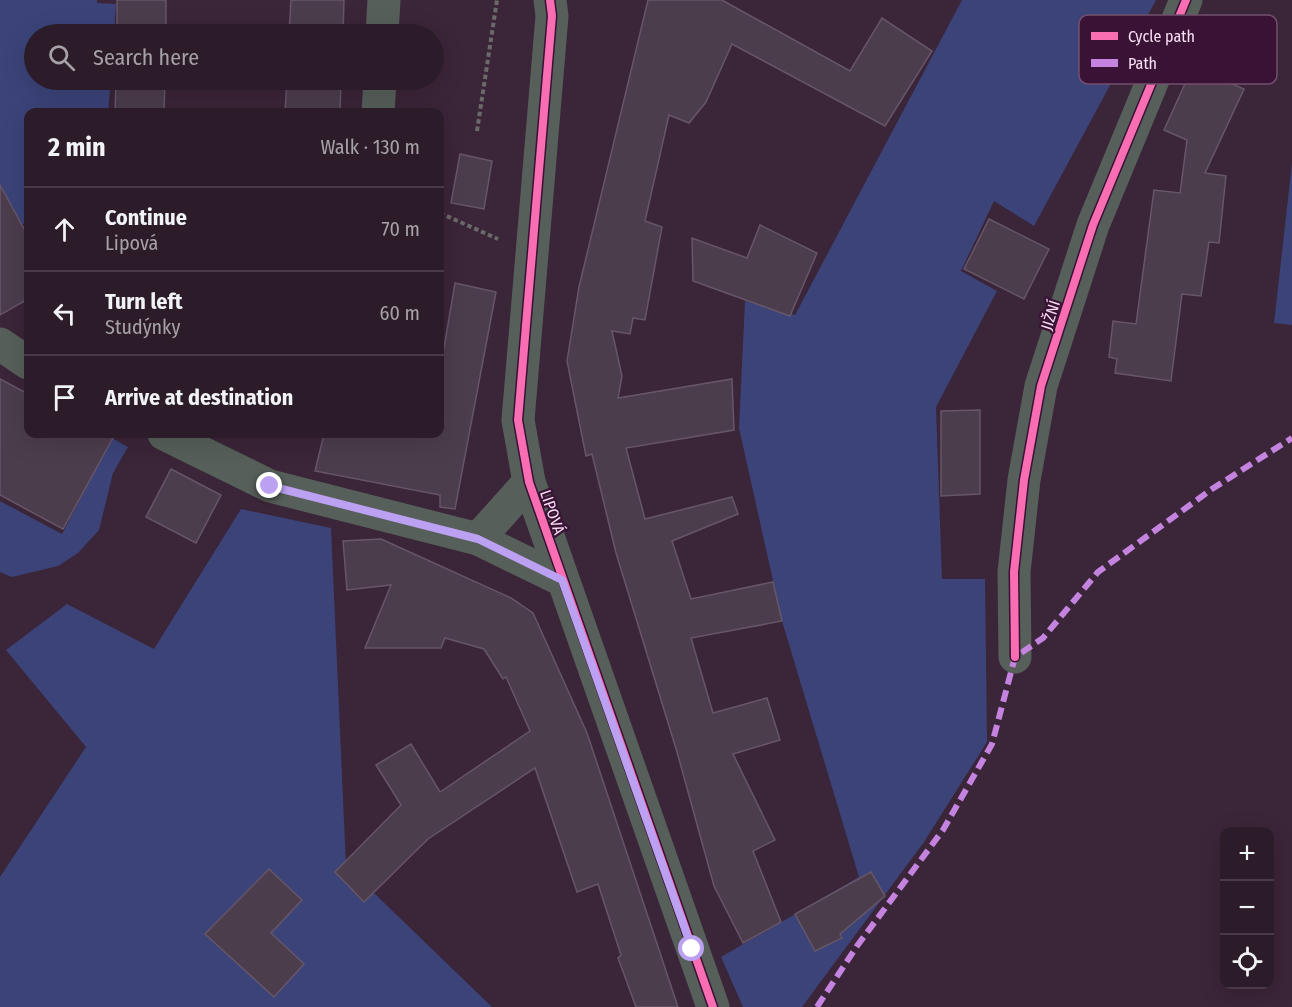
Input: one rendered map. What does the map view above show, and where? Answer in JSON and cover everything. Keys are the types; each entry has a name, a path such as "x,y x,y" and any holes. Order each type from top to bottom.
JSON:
{"street":[{"path":"383,24 384,0"},
{"name":"LIPOVÁ","path":"550,0 552,16 531,244 518,420 529,482 713,1007"},
{"name":"JIŽNÍ","path":"1180,15 1186,0"},
{"name":"JIŽNÍ","path":"1015,657 1016,561 1024,480 1041,386 1093,225 1151,84"},
{"path":"378,108 379,90"},
{"path":"0,344 24,360"},
{"path":"172,438 270,486 478,539 562,580"},
{"path":"478,539 529,482"}],"path":[{"path":"477,131 497,0"},
{"path":"444,215 491,238 531,244"}],"shaded area":[{"path":"0,0 97,0 97,3 116,4 115,24 24,24 24,90 110,90 108,108 24,108 24,224 21,224 0,186"},
{"path":"962,0 1156,0 1148,15 1079,15 1079,84 1111,84 1034,226 994,201 961,271 997,291 936,407 942,579 985,579 987,742 924,842 802,1007 743,1007 721,957 859,877 782,621 739,428 745,301 795,315"},
{"path":"1292,163 1292,325 1274,323"},
{"path":"112,438 128,447 113,473 99,530 78,553 58,566 12,577 0,572 0,501 62,534"},
{"path":"241,509 331,528 346,866 492,1007 0,1007 0,877 86,747 6,650 67,604 154,649"}],"building":[{"path":"117,0 166,0 166,24 117,24"},
{"path":"291,0 344,0 343,24 290,24"},
{"path":"648,0 722,0 850,71 882,18 932,51 885,126 732,44 706,102 689,123 669,115 645,221 662,227 645,320 633,318 630,334 612,331 622,376 618,398 732,379 734,430 626,448 645,519 732,497 738,514 672,541 691,599 773,582 782,621 691,638 713,713 767,698 780,740 733,754 775,840 753,851 781,922 743,943 714,886 677,752 616,553 592,454 586,456 567,361 579,287"},
{"path":"1185,84 1233,84 1244,89 1205,173 1226,176 1219,243 1209,242 1201,296 1182,294 1171,381 1115,373 1117,359 1109,357 1113,321 1136,324 1154,190 1180,193 1187,140 1164,130"},
{"path":"116,90 165,90 164,108 115,108"},
{"path":"286,90 341,90 340,108 285,108"},
{"path":"460,154 492,161 484,209 451,203"},
{"path":"0,185 24,229 24,301 0,315"},
{"path":"989,219 1049,249 1024,299 964,269"},
{"path":"760,225 817,253 790,316 693,281 692,238 747,258"},
{"path":"455,283 496,292 455,509 440,507 440,495 315,471 323,438 444,438 444,348"},
{"path":"0,379 24,392 24,438 113,438 63,529 0,495"},
{"path":"980,410 980,494 941,496 941,411"},
{"path":"171,469 221,495 196,543 146,517"},
{"path":"381,539 511,598 533,613 587,733 678,1007 636,1007 618,958 621,955 598,884 577,892 535,768 428,839 364,902 335,872 401,805 376,765 411,744 440,792 530,731 506,677 503,679 484,649 445,638 441,648 365,648 391,585 347,590 343,541"},
{"path":"269,869 302,900 271,933 304,964 274,997 205,934"},
{"path":"871,872 885,896 840,934 842,938 815,951 795,914"}],"marked path":[{"path":"817,1007 857,946 943,830 992,744 1015,657 1043,638 1098,572 1212,489 1292,438"}],"cycle path":[{"path":"550,0 552,16 518,420 529,482 713,1007"},
{"path":"1180,15 1186,0"},
{"path":"1015,657 1014,572 1024,480 1041,386 1093,225 1151,84"}],"route":[{"path":"270,486 478,539 562,580 692,949"}]}
